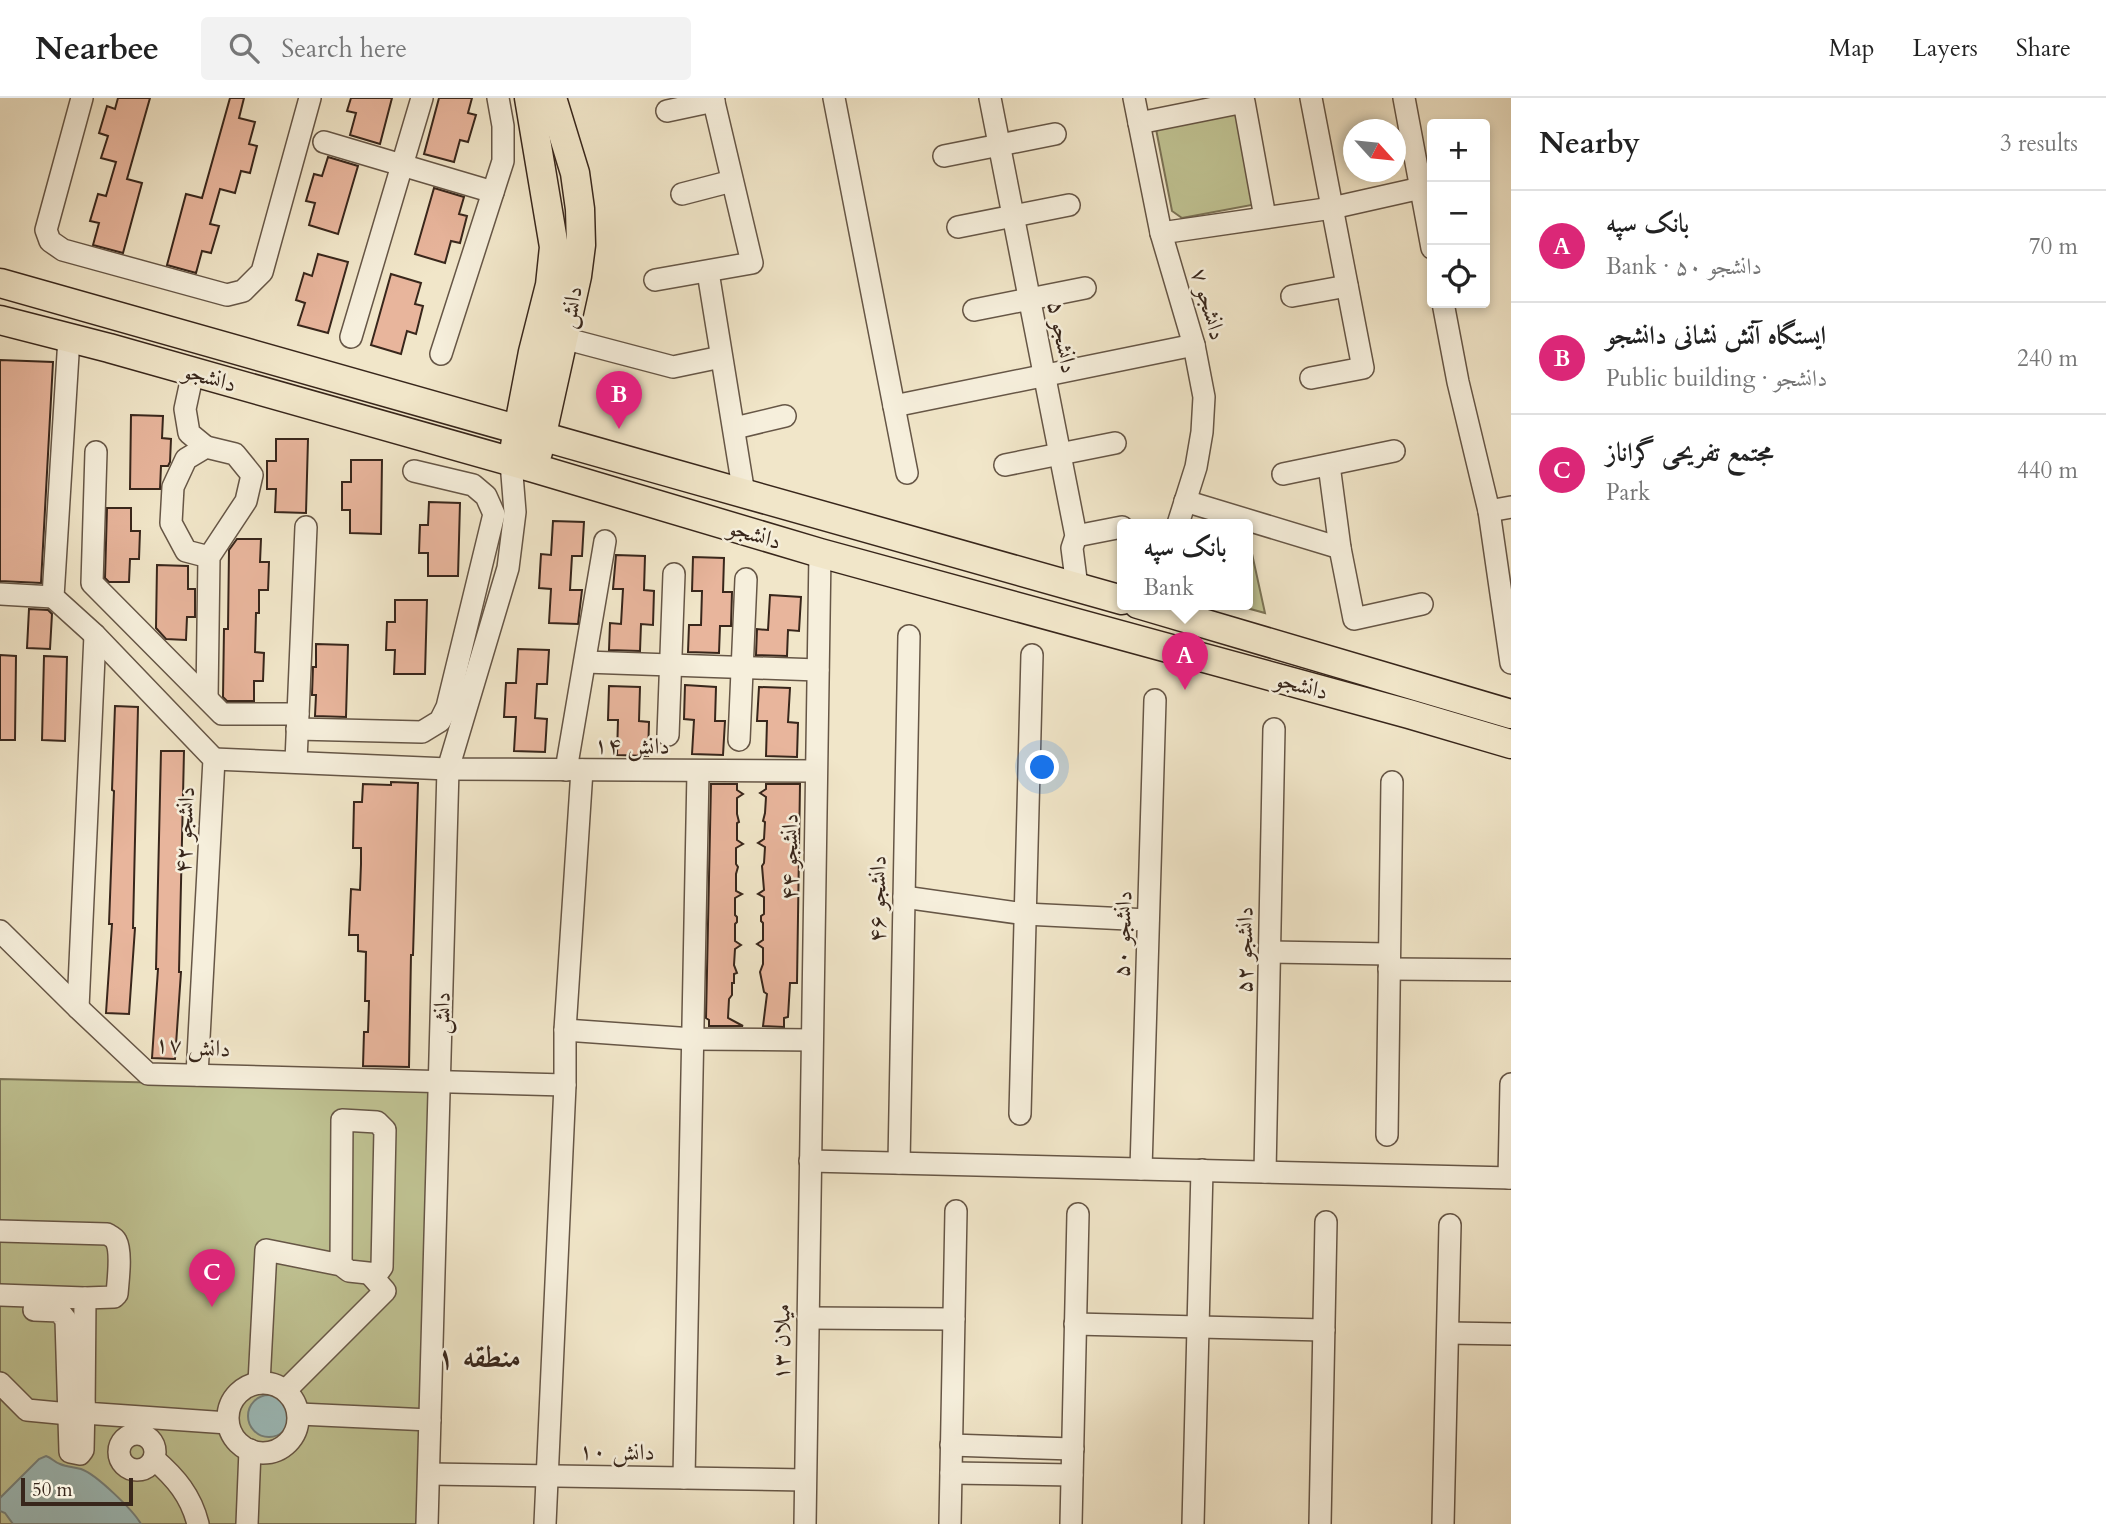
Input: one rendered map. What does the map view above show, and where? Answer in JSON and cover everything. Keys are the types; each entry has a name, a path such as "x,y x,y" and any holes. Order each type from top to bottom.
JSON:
{"main road":[{"name":"دانش","path":"529,98 554,247 550,285 533,352 530,432"},
{"name":"دانش","path":"523,465 530,432 563,338 581,245 575,173 552,98"},
{"name":"دانشجو","path":"0,283 1117,599"},
{"name":"دانشجو","path":"0,320 523,465 820,553 1409,713 1511,744"},
{"path":"934,584 947,577 951,569 946,550"},
{"path":"980,597 971,578 977,567 985,561"},
{"name":"دانشجو","path":"1160,610 1511,714"}],"street":[{"path":"82,98 46,230 50,241 63,250 227,295 243,290 262,272 310,98"},
{"path":"351,337 422,98"},
{"path":"440,354 503,161 504,143 498,98"},
{"path":"834,98 907,474"},
{"name":"دانشجو ۵","path":"990,98 1076,536 1072,548 1077,587"},
{"name":"دانشجو ۷","path":"1134,98 1161,233 1194,345 1204,397 1196,467 1180,519"},
{"path":"1311,98 1363,368 1311,378"},
{"path":"1404,98 1431,245"},
{"path":"655,280 752,263 713,99 667,111"},
{"path":"1139,123 1244,102 1265,218"},
{"path":"944,156 1055,134"},
{"path":"324,142 493,192"},
{"path":"682,194 732,181"},
{"path":"1161,233 1332,208 1421,188"},
{"path":"958,227 1069,205"},
{"path":"708,272 744,494"},
{"path":"1293,296 1347,286"},
{"path":"974,310 1085,288"},
{"path":"1444,308 1458,382 1489,511 1511,663"},
{"path":"0,594 53,597 69,338"},
{"path":"563,338 673,367 722,357"},
{"path":"894,406 1194,345"},
{"path":"193,372 185,409 189,433 206,447 235,454 252,475 246,501 209,557 207,698"},
{"path":"734,428 785,416"},
{"path":"1004,465 1115,443"},
{"path":"206,447 186,459 173,487 171,523 186,551 209,557"},
{"path":"1283,474 1394,451"},
{"path":"96,452 93,583 222,714 422,732 440,722 447,707 494,514 486,496 473,485 414,471"},
{"name":"دانش","path":"427,1524 448,769 508,568 523,465"},
{"path":"1329,465 1340,548 1354,619 1422,604"},
{"path":"1185,501 1244,519"},
{"path":"1489,511 1511,507"},
{"path":"1253,522 1340,548"},
{"path":"296,761 306,527"},
{"path":"1076,536 1117,528"},
{"path":"545,1524 565,1085 574,770 584,662 605,541"},
{"name":"دانشجو ۴۴","path":"810,1161 820,553"},
{"path":"668,735 674,574"},
{"path":"739,740 746,579"},
{"name":"دانشجو ۴۲","path":"53,597 95,635 214,759 197,1075"},
{"path":"78,1008 95,635"},
{"name":"دانشجو ۴۶","path":"899,1163 909,636"},
{"path":"1020,1114 1032,655"},
{"path":"584,662 818,670"},
{"name":"دانشجو ۵۰","path":"1141,1169 1155,700"},
{"name":"دانشجو ۵۲","path":"1265,1172 1274,729"},
{"name":"دانش ۱۴","path":"214,759 448,769 816,771"},
{"path":"684,1478 698,772"},
{"path":"1387,1135 1392,782"},
{"path":"904,897 1025,914 1148,920"},
{"name":"دانش ۱۷","path":"0,931 148,1074 565,1085"},
{"path":"1270,953 1511,970"},
{"path":"565,1030 693,1039 812,1040"},
{"path":"810,1161 1510,1178 1511,1084"},
{"path":"259,1383 267,1250 341,1265 349,1271 377,1274 382,1267 385,1130 377,1122 342,1120 341,1265"},
{"name":"میلان ۱۳","path":"804,1524 810,1161"},
{"path":"1193,1524 1202,1170"},
{"path":"950,1524 956,1211"},
{"path":"1071,1524 1078,1214"},
{"path":"1320,1524 1326,1222"},
{"path":"1443,1524 1450,1225"},
{"path":"0,1231 107,1234 117,1242 119,1266 117,1294 114,1297 0,1295"},
{"path":"286,1390 386,1291 370,1274"},
{"path":"77,1408 85,1298"},
{"path":"0,1308 59,1311 63,1314 83,1450 120,1457 126,1466 136,1470 147,1468 154,1459 177,1480 187,1494 198,1524"},
{"path":"808,1318 954,1320"},
{"path":"1076,1324 1324,1330"},
{"path":"1448,1333 1511,1334"},
{"path":"0,1383 27,1410 77,1408 84,1413 96,1415 228,1423"},
{"path":"259,1383 269,1383 286,1390 299,1413 298,1426 293,1437 285,1446 274,1452 262,1453 239,1444 228,1423 229,1411 239,1392 259,1383"},
{"path":"299,1413 430,1420"},
{"path":"951,1445 1073,1449"},
{"path":"247,1524 250,1450"},
{"path":"950,1473 1072,1475"},
{"name":"دانش ۱۰","path":"429,1474 805,1480"}],"green space":[{"path":"1239,108 1257,204 1182,218 1172,211 1155,124"},
{"path":"1253,558 1265,613 1253,610"},
{"path":"0,1079 431,1089 419,1524 0,1524"}],"water":[{"path":"269,1395 284,1401 290,1416 284,1431 269,1437 254,1431 248,1416 254,1401"},
{"path":"46,1456 63,1465 88,1472 122,1502 141,1524 13,1524 5,1513 0,1511 0,1498 39,1459"}],"building":[{"path":"118,98 150,98 127,179 142,183 123,253 93,245 99,223 90,221 98,194 106,196 116,162 101,158 108,136 99,133 107,106 115,109"},
{"path":"230,98 244,98 239,118 255,122 249,144 257,146 250,173 241,171 235,193 220,189 210,224 219,226 211,253 202,251 196,273 167,265 186,194 202,198"},
{"path":"351,98 392,98 380,144 350,135 356,113 347,111"},
{"path":"439,98 472,98 468,113 476,115 468,142 460,140 454,162 424,154"},
{"path":"328,157 358,166 338,234 309,225 315,203 306,201 314,174 322,176"},
{"path":"434,188 464,197 459,214 467,216 460,243 451,241 445,263 415,254"},
{"path":"318,254 348,262 328,333 298,325 305,303 296,300 304,273 312,276"},
{"path":"391,274 421,283 415,304 423,306 416,334 407,331 401,354 371,345"},
{"path":"0,360 53,362 41,583 0,581"},
{"path":"131,415 163,416 162,438 171,439 170,462 168,466 161,466 160,489 130,489"},
{"path":"276,439 308,439 306,513 275,512 276,489 267,489 267,461 276,461"},
{"path":"351,460 382,460 381,534 350,533 350,510 342,510 342,482 351,482"},
{"path":"429,502 460,503 458,576 428,576 428,553 419,553 420,525 428,525"},
{"path":"107,508 131,508 131,531 140,531 139,559 130,559 129,582 109,582 105,578"},
{"path":"553,521 584,522 582,556 572,556 570,590 582,590 578,624 549,623 551,589 539,588 541,554 551,555"},
{"path":"237,539 261,539 260,562 269,562 268,590 259,590 259,613 256,613 255,652 264,653 263,681 254,681 254,701 227,701 223,697 224,629 228,629 229,550"},
{"path":"616,555 645,556 644,590 654,591 653,625 641,624 640,651 609,650 610,623 621,624 623,589 613,589"},
{"path":"693,557 724,558 723,592 732,592 731,626 720,626 719,653 688,652 689,625 701,625 702,591 692,591"},
{"path":"157,565 188,566 188,589 195,589 195,617 187,617 186,640 166,639 156,628"},
{"path":"770,595 801,597 799,631 788,630 787,656 756,655 757,629 768,630"},
{"path":"395,600 427,600 425,674 394,674 395,650 386,650 387,622 395,622"},
{"path":"29,609 48,610 52,614 50,649 27,648"},
{"path":"316,644 348,645 346,717 315,716 316,695 312,695"},
{"path":"518,649 549,650 547,684 537,684 535,718 547,719 545,752 514,751 516,717 504,717 506,683 516,683"},
{"path":"0,655 16,656 15,740 0,740"},
{"path":"44,656 67,657 65,741 42,740"},
{"path":"685,685 716,687 715,721 725,721 723,755 692,754 694,720 684,719"},
{"path":"609,686 640,687 639,721 649,722 648,756 617,755 618,720 608,720"},
{"path":"759,687 790,688 788,722 798,723 797,757 766,756 767,721 757,721"},
{"path":"115,706 138,707 135,928 129,1014 106,1013 112,924 109,924"},
{"path":"161,751 184,751 181,972 175,1059 152,1058 158,969"},
{"path":"391,782 418,783 409,1067 363,1066 364,1032 368,1032 369,1001 365,1001 366,952 358,951 358,935 349,935 351,889 360,890 361,864 361,848 353,848 354,802 362,802 363,784 391,785"},
{"path":"711,784 737,784 737,790 743,794 737,798 737,840 743,844 736,848 736,891 742,894 735,898 735,941 741,945 735,949 734,965 737,973 734,974 732,983 728,1018 743,1026 709,1026 709,1020 706,1018"},
{"path":"766,784 800,784 797,983 790,983 788,1017 784,1018 784,1027 763,1026 767,994 764,992 760,972 763,948 757,944 763,940 761,916 764,914 764,897 758,894 764,890 762,866 765,847 758,843 764,839 766,797 760,793 766,789"}],"place":[{"name":"ایستگاه آتش نشانی دانشجو","path":"619,429"},
{"name":"بانک سپه","path":"1185,690"},
{"name":"مجتمع تفریحی گراناز","path":"212,1307"}],"district":[{"name":"منطقه ۱","path":"479,1357"}]}
